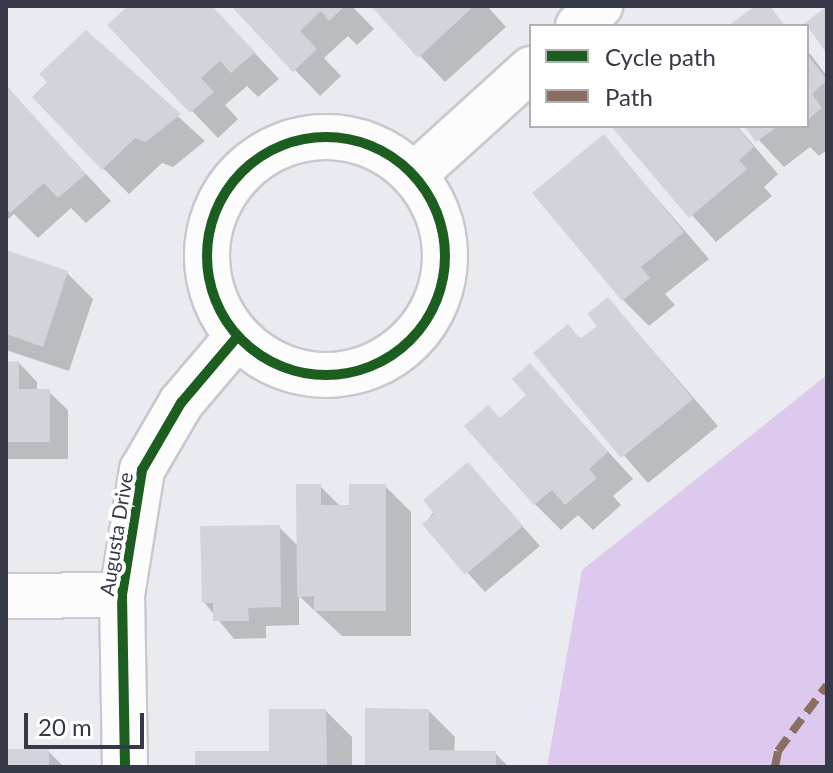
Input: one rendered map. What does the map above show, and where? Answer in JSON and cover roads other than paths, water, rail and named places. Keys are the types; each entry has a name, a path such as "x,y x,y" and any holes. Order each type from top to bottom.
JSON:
{"street":[{"path":"580,24 600,6"},
{"path":"414,175 529,71"},
{"path":"341,137 381,150 414,175 435,206 445,242 443,279 431,315 407,343 376,364 340,375 302,373 267,360 237,337 215,302 206,261 208,242 211,221 231,183 261,155 300,139 341,137"},
{"name":"Augusta Drive","path":"125,767 122,595 142,470 181,403 237,337"},
{"path":"6,596 122,595"}]}
